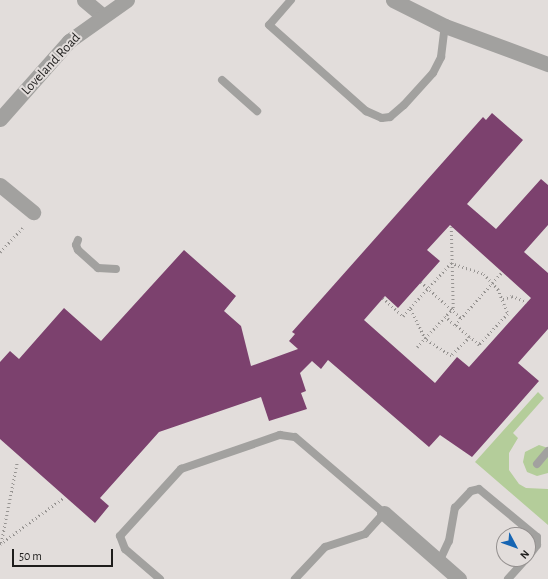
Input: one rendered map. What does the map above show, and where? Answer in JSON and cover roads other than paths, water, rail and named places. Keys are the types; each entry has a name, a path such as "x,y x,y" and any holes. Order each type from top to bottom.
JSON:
{"street":[{"path":"84,0 102,15"},
{"name":"Loveland Road","path":"0,119 69,41 102,15 127,0"},
{"path":"393,0 445,26 548,64"},
{"path":"0,185 33,212"},
{"path":"384,513 459,579"}],"lane":[{"path":"291,0 269,25 366,111 374,116 390,117 433,72 441,57 445,26"},
{"path":"222,80 257,111"},
{"path":"78,240 76,245 78,250 98,268 116,269"},
{"path":"160,579 125,550 120,536 181,469 280,435 295,437 384,513 365,534 325,547 295,579"},
{"path":"537,464 548,451"},
{"path":"439,562 449,541 455,508 475,489 482,490 525,527"},
{"path":"536,536 536,546"},
{"path":"508,579 519,567"}]}
